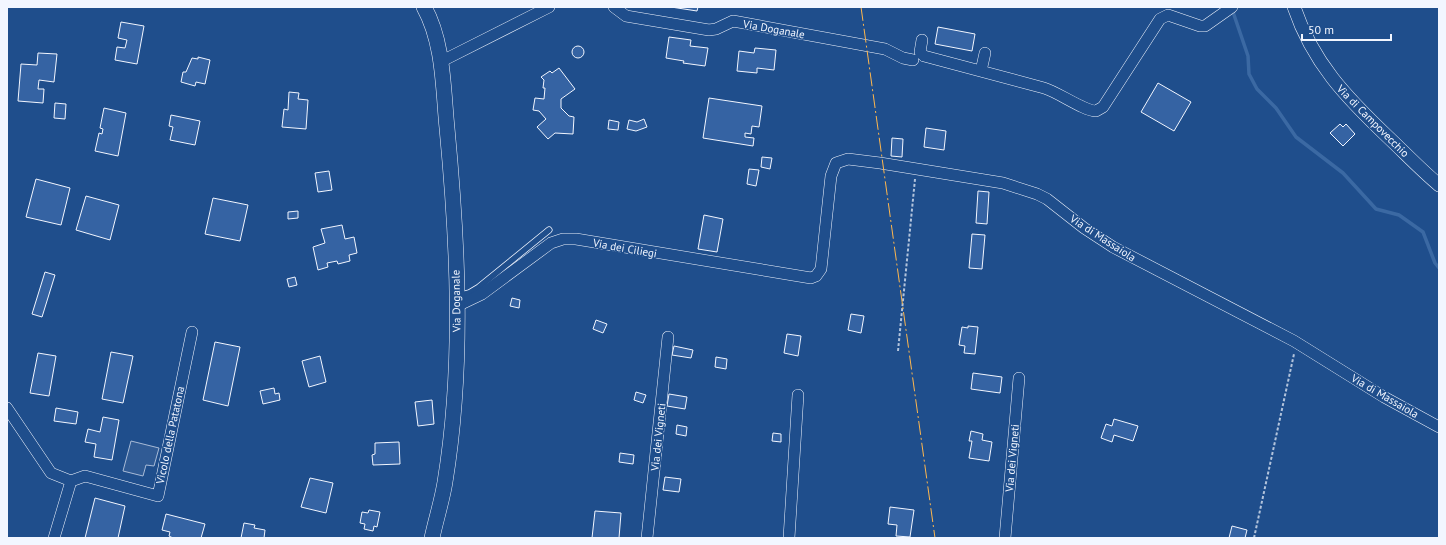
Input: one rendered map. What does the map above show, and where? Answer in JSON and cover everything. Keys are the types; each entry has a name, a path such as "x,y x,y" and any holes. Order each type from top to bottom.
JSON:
{"main road":[{"name":"Via Doganale","path":"424,7 434,32 440,62 449,148 458,301 454,403 446,474 432,538"}],"street":[{"path":"440,62 549,7"},
{"name":"Via Doganale","path":"614,7 626,16 709,30 716,29 731,22 748,24 885,49 902,58 913,60"},
{"path":"922,40 920,52 922,55 1044,88 1062,95 1084,108 1096,111 1103,107 1160,18 1164,16 1173,16 1200,26 1207,25 1216,20 1232,7"},
{"name":"Via di Campovecchio","path":"1294,7 1312,49 1336,85 1353,104 1439,185"},
{"path":"981,71 985,53"},
{"name":"Via di Massaiola","path":"809,278 816,276 821,269 831,176 836,163 848,159 1003,183 1037,194 1047,199 1084,228 1113,247 1294,341 1384,397 1439,427"},
{"name":"Via dei Ciliegi","path":"458,301 482,294 552,243 563,239 576,239 809,278"},
{"name":"Vicolo della Patatona","path":"7,408 51,473 70,480 85,476 158,496 192,332"},
{"name":"Via dei Vigneti","path":"648,538 668,337"},
{"name":"Via dei Vigneti","path":"1005,538 1019,378"},
{"path":"789,538 798,395"},
{"path":"54,538 70,480"}],"lane":[{"path":"458,301 479,287 549,230"}],"path":[{"path":"898,351 916,169"},
{"path":"1254,538 1294,353 1294,341"}],"shaded area":[{"path":"131,441 159,448 154,466 146,465 143,476 123,471"}],"building":[{"path":"671,7 698,7 697,11"},
{"path":"121,22 144,26 137,64 115,60 117,47 125,48 127,40 118,38"},
{"path":"938,27 975,34 972,51 935,44"},
{"path":"669,37 691,40 690,46 708,48 705,66 683,63 684,61 666,58"},
{"path":"576,46 580,46 584,52 580,58 576,58 572,54 572,50"},
{"path":"755,48 776,50 774,70 757,68 757,73 737,71 739,51 754,53"},
{"path":"38,53 57,54 54,82 39,80 38,89 44,89 43,103 18,101 21,64 37,65"},
{"path":"198,57 210,60 205,84 196,82 195,86 181,82 183,72 186,72 192,58 198,59"},
{"path":"559,68 575,89 561,99 561,108 569,116 574,117 573,134 555,133 548,139 537,127 546,119 539,111 533,110 535,98 544,99 544,80 541,77 550,71 552,73"},
{"path":"1158,83 1191,102 1174,131 1141,112"},
{"path":"289,92 299,93 298,99 308,100 306,129 282,127 284,109 288,110"},
{"path":"709,98 762,106 759,127 752,126 751,134 745,133 745,137 754,138 753,146 703,138"},
{"path":"55,103 66,104 65,119 54,118"},
{"path":"104,108 126,113 118,156 95,151 99,133 102,134 103,129 100,128"},
{"path":"171,115 200,121 195,145 170,140 173,127 169,126"},
{"path":"644,119 647,127 636,131 627,129 629,120 637,122"},
{"path":"609,120 619,122 618,130 608,129"},
{"path":"1340,124 1343,127 1346,124 1355,134 1343,146 1330,133"},
{"path":"926,128 946,131 944,150 924,147"},
{"path":"892,138 903,139 902,157 891,156"},
{"path":"762,157 772,158 770,169 761,167"},
{"path":"749,169 759,170 756,186 747,184"},
{"path":"329,171 332,190 318,192 315,173"},
{"path":"36,179 70,188 61,225 26,217"},
{"path":"978,191 989,192 987,224 976,223"},
{"path":"86,196 119,205 110,240 76,230"},
{"path":"213,198 248,205 240,241 205,234"},
{"path":"298,211 298,218 288,219 288,212"},
{"path":"704,215 723,219 717,252 698,249"},
{"path":"342,225 345,239 354,237 357,253 349,255 350,261 338,264 337,261 327,263 328,267 318,270 313,247 325,243 321,229"},
{"path":"972,234 985,235 982,269 969,268"},
{"path":"45,272 55,275 42,317 32,314"},
{"path":"295,277 297,285 289,287 287,279"},
{"path":"512,298 520,300 519,308 510,306"},
{"path":"851,314 864,316 861,333 848,330"},
{"path":"596,320 607,324 603,333 593,329"},
{"path":"968,326 978,327 975,354 964,353 965,346 959,345 962,327 968,328"},
{"path":"787,334 801,336 798,356 784,353"},
{"path":"215,342 240,347 228,406 203,400"},
{"path":"674,346 693,350 691,358 672,355"},
{"path":"111,352 133,356 123,403 102,399"},
{"path":"38,353 56,356 49,396 30,393"},
{"path":"320,356 326,382 309,387 302,361"},
{"path":"716,357 727,359 726,369 715,367"},
{"path":"973,373 1002,377 1000,393 971,389"},
{"path":"274,388 275,394 279,393 280,400 263,404 260,391"},
{"path":"636,392 646,395 643,403 634,400"},
{"path":"669,394 687,397 685,409 667,406"},
{"path":"432,400 434,424 418,426 415,402"},
{"path":"56,408 78,412 76,424 54,421"},
{"path":"103,417 119,420 112,460 94,457 96,444 85,442 88,429 100,432"},
{"path":"1114,419 1138,426 1133,441 1114,435 1112,442 1101,438 1106,424 1112,426"},
{"path":"677,425 687,427 686,436 676,434"},
{"path":"971,431 983,434 982,440 992,442 989,461 969,458 972,441 969,441"},
{"path":"773,433 781,434 781,442 772,441"},
{"path":"399,442 400,464 373,465 372,455 375,454 375,443"},
{"path":"620,453 634,455 633,464 619,462"},
{"path":"665,477 681,479 679,492 663,490"},
{"path":"310,478 333,483 326,513 301,507"},
{"path":"95,498 125,506 118,538 85,538"},
{"path":"890,507 914,510 910,537 896,536 897,525 888,524"},
{"path":"369,510 380,512 377,527 374,526 373,531 364,529 365,524 360,523 362,512 368,513"},
{"path":"595,511 621,513 619,538 592,538"},
{"path":"166,514 205,524 201,538 173,538 169,536 170,532 162,530"},
{"path":"244,523 255,525 254,528 265,530 264,538 241,538"},
{"path":"1232,526 1247,530 1245,538 1229,538"}],"waterway":[{"path":"1232,9 1248,56 1249,74 1257,89 1276,108 1296,137 1343,173 1376,209 1399,215 1423,232 1435,263 1439,268"}],"power":[{"path":"861,7 935,538"}]}
